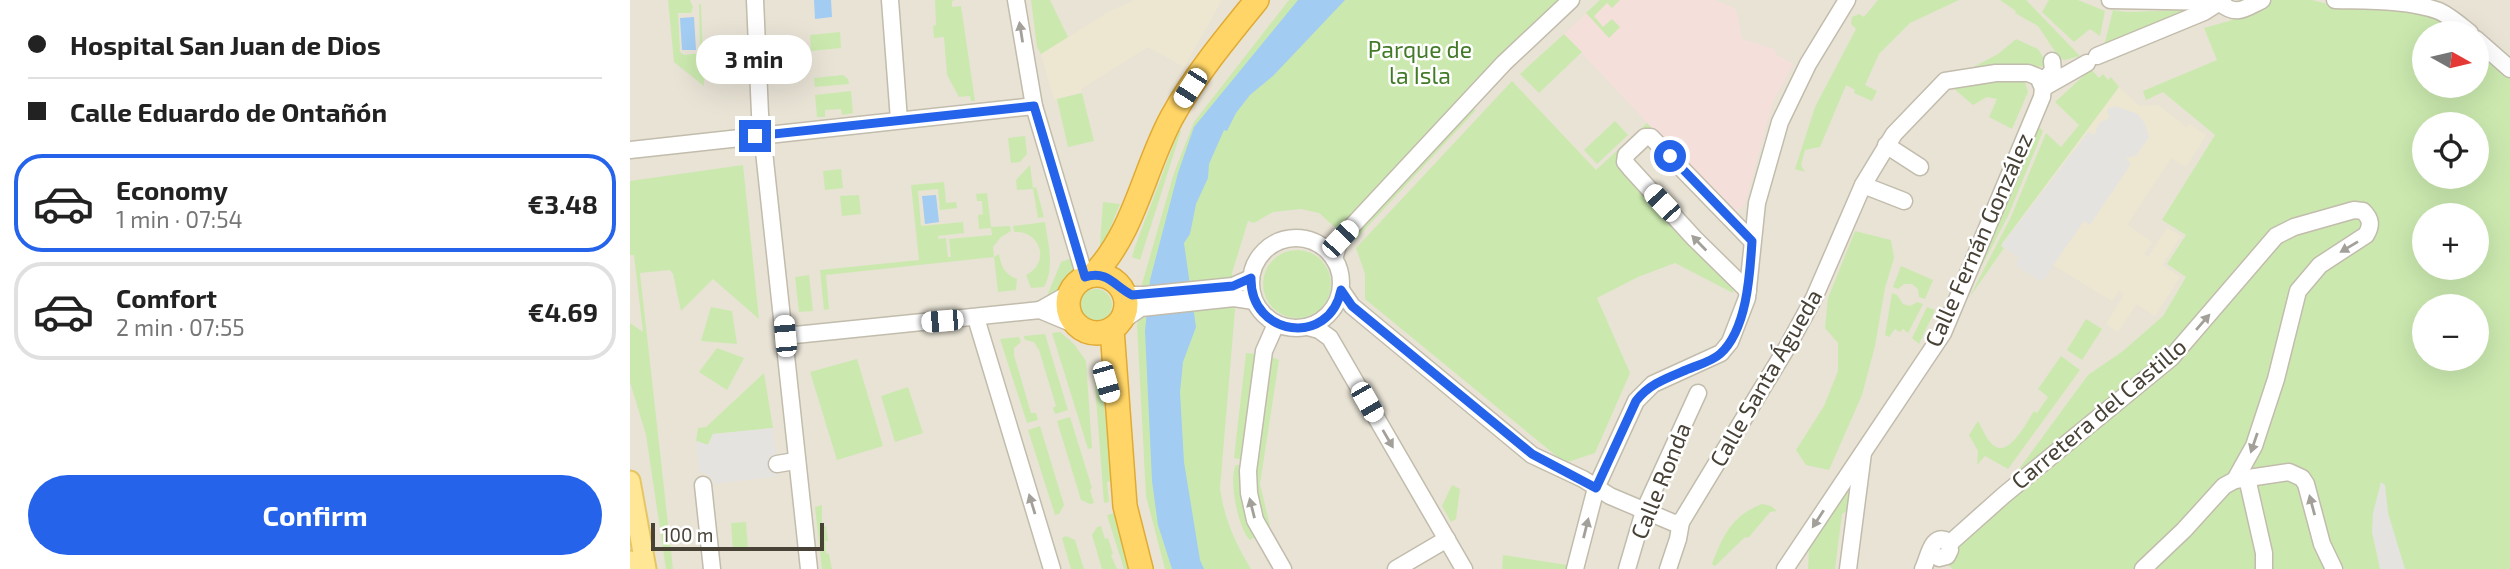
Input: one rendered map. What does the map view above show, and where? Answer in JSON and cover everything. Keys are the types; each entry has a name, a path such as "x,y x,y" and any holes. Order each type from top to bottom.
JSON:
{"highway":[{"path":"1118,422 1096,346 1070,315 1067,304 1083,282 1113,252 1162,137 1181,102 1257,0"},
{"path":"1131,294 1119,273 1145,197 1150,167"},
{"path":"1083,282 1111,279 1131,294"},
{"path":"1131,294 1116,326 1118,422 1125,506 1141,569"},
{"path":"1080,328 1098,334 1116,326"}],"main road":[{"path":"630,481 646,569"},
{"path":"630,561 631,569"}],"street":[{"path":"755,0 762,135 809,569"},
{"path":"890,0 899,120"},
{"path":"785,336 1040,310 1083,282 1034,106 1016,0"},
{"path":"1334,259 1340,239 1504,63 1571,0"},
{"path":"1575,569 1596,488 1636,401 1653,384 1721,353 1730,342 1744,311 1757,203 1789,99 1847,0"},
{"path":"2111,0 2221,1"},
{"path":"2221,1 2227,9 2238,11 2262,0"},
{"path":"2335,0 2382,1 2427,7 2454,21"},
{"path":"2043,85 2092,60 2204,12 2221,1"},
{"path":"2489,50 2510,69"},
{"path":"2043,85 2053,71 2052,61"},
{"name":"Calle Santa Águeda","path":"1668,569 1681,522 1802,321 1863,186 1886,145 1916,109 1945,81 1981,74 2012,73 2033,74 2043,85"},
{"name":"Calle Fernán González","path":"1784,569 1943,333 2042,97 2043,85"},
{"path":"630,150 1034,106"},
{"path":"1748,290 1694,238 1630,168 1625,162 1626,155 1645,137 1651,137 1752,241"},
{"path":"1886,145 1920,167"},
{"path":"1863,186 1904,201"},
{"name":"Carretera del Castillo","path":"1934,559 1949,553 1949,544 2004,495 2171,358 2276,236 2294,227 2354,210 2363,211 2370,221 2366,235 2329,258 2308,277 2298,291 2276,379 2241,479 2224,486 2184,530 2143,569"},
{"path":"1298,238 1321,246 1334,259 1340,274 1341,290 1332,311 1318,323 1292,328 1276,324 1265,316 1254,301 1251,278 1257,260 1275,243 1298,238"},
{"path":"1321,246 1340,239"},
{"path":"1233,292 1251,278"},
{"path":"1341,290 1352,306 1532,454 1609,496 1674,523 1681,522"},
{"path":"1131,294 1233,292 1254,301"},
{"path":"1040,310 1080,328"},
{"path":"976,318 1052,569"},
{"path":"1276,324 1264,351 1248,463 1249,493 1255,520 1283,569"},
{"path":"1308,327 1319,330 1330,338 1464,569"},
{"name":"Calle Ronda","path":"1627,569 1644,511 1698,393"},
{"path":"1848,569 1864,451"},
{"path":"2264,569 2262,542 2241,479 2289,472 2302,478 2306,484 2322,544 2334,569"},
{"path":"703,485 712,569"},
{"path":"1396,569 1447,539"},
{"path":"1923,569 1934,559"}],"shaded area":[{"path":"630,0 2510,0 2510,569 630,569"},
{"path":"1135,0 1222,0 1184,67 1148,47 1081,89 1082,92 1054,100 1041,54 1110,11"},
{"path":"1601,0 1715,0 1736,9 1742,39 1774,49 1777,55 1793,64 1772,104 1745,204 1737,213 1743,220 1742,224 1564,34"},
{"path":"2119,87 2139,106 2158,105 2186,127 2189,124 2206,135 2186,167 2171,158 2127,225 2152,242 2144,254 2148,257 2167,228 2181,236 2162,265 2180,277 2155,316 2136,304 2118,332 2106,324 2124,294 2119,291 2112,301 2053,265 2042,282 2015,265 2019,258 2001,246"},
{"path":"2115,106 2138,114 2149,137 2136,156 2126,158 2131,164 2090,225 2084,221 2042,282 2015,265 2019,258 2001,246 2088,132 2094,135 2099,123 2109,118 2107,109"},
{"path":"773,428 778,476 713,484 712,477 699,471 696,441 708,445 713,434"},
{"path":"2381,482 2385,485 2388,513 2405,569 2380,569 2372,532 2373,513"}],"green space":[{"path":"668,0 690,0 693,7 691,13 678,13 680,52 684,55 700,53 701,4 704,86 674,62"},
{"path":"935,0 956,0 952,1 952,7 961,6 975,101 971,101 970,96 959,97 947,75 944,37 934,38"},
{"path":"1031,0 1050,0 1068,37 1041,54 1037,47"},
{"name":"Parque de la Isla","path":"1289,0 1560,0 1339,231 1319,213 1301,209 1273,212 1254,223 1248,221 1232,273 1235,310 1220,488 1231,530 1251,569 1165,569 1146,496 1137,325 1140,318 1142,284 1174,173 1194,122"},
{"path":"1600,0 1620,0 1612,8 1607,3 1594,16 1603,27 1612,19 1620,27 1609,38 1586,13"},
{"path":"1878,0 1959,0 1910,23 1879,54 1865,85 1877,91 1872,101 1854,93 1855,90 1846,85 1820,147 1805,150 1801,165 1805,172 1795,169 1815,107 1856,29 1851,24 1852,17 1859,14 1864,17"},
{"path":"2000,0 2026,0 2080,56 2060,59 2038,26 2015,13 2016,11"},
{"path":"2049,0 2078,0 2105,11 2100,36 2090,29 2074,42 2042,12"},
{"path":"2273,0 2312,0 2332,5 2427,11 2444,21 2412,21 2412,98 2489,98 2489,55 2510,74 2510,569 1953,569 1944,562 1975,529 2088,375 2123,351 2163,316 2186,277 2167,264 2186,235 2162,220 2215,135 2163,92 2146,100 2143,91 2217,60 2204,28 2229,21"},
{"path":"2113,10 2126,12 2190,10 2104,46"},
{"path":"840,32 841,48 811,51 810,35"},
{"path":"1564,34 1582,52 1539,93 1520,74"},
{"path":"2016,39 2038,49 2049,67 2009,66 1968,70 1998,54"},
{"path":"2091,69 2099,78 2103,74 2108,80 2111,77 2119,87 2001,245 2004,248 1969,298 2011,217 2046,133 2061,147 2079,125 2055,102"},
{"path":"843,75 849,84 815,87 814,78"},
{"path":"2021,79 2028,92 2012,129 1989,117 1997,99 1987,97 1973,105 1952,87 1979,82"},
{"path":"1512,81 1596,170 1647,123 1742,224 1651,133 1620,156 1734,283 1733,293 1675,263 1638,277 1597,298 1630,373 1595,453 1565,463 1365,299 1365,274 1356,248"},
{"path":"851,91 853,113 842,115 841,109 825,110 825,117 817,117 815,95"},
{"path":"1082,93 1094,141 1068,147 1057,99"},
{"path":"1471,109 1476,110 1354,241 1349,237"},
{"path":"1615,121 1628,135 1597,164 1584,150"},
{"path":"2038,126 2043,131 2008,216 1966,296"},
{"path":"1179,130 1181,131 1140,260 1132,257 1135,247"},
{"path":"1025,136 1027,154 1020,162 1011,163 1008,138"},
{"path":"743,165 759,319 713,279 681,311 670,270 640,273 673,569 666,569 646,435 630,382 630,323 643,332 634,255 630,255 630,181"},
{"path":"1030,165 1033,188 1036,187 1044,217 1038,218 1033,189 1017,190 1016,180"},
{"path":"841,169 843,188 825,190 823,171"},
{"path":"944,182 946,203 956,202 957,208 940,210 938,189 918,191 921,226 963,222 964,233 938,236 938,239 946,238 948,257 951,257 949,239 992,235 991,228 979,229 978,215 983,214 982,201 977,201 976,194 987,193 991,227 1010,226 1011,231 1001,237 993,247 994,257 826,275 829,309 824,310 820,270 919,260 911,185"},
{"path":"859,195 861,214 842,216 840,196"},
{"path":"1103,202 1120,204 1103,245 1100,245"},
{"path":"1045,222 1050,255 1049,272 1044,287 1031,288 1026,275 1039,262 1039,247 1030,236 1014,232 1013,226"},
{"path":"1855,231 1891,240 1894,258 1862,395 1829,470 1806,465 1796,450 1824,406 1838,371 1838,343 1825,328 1828,298"},
{"path":"1290,250 1304,250 1316,255 1326,265 1331,284 1326,303 1316,313 1304,318 1290,318 1278,313 1268,303 1263,291 1263,277 1268,265 1278,255"},
{"path":"999,254 1004,269 1017,279 1016,290 998,292 994,257"},
{"path":"1072,258 1077,273 1066,288 1047,301 1061,262"},
{"path":"1901,266 1933,280 1925,299 1919,297 1918,289 1912,284 1904,284 1898,289 1893,287"},
{"path":"809,275 813,311 799,312 795,277"},
{"path":"1096,289 1107,294 1112,305 1107,316 1096,321 1085,316 1080,305 1085,294"},
{"path":"1892,293 1897,295 1903,304 1923,304 1908,333 1903,329 1900,332 1895,329 1889,337 1885,335"},
{"path":"711,307 732,311 737,344 701,341"},
{"path":"1927,307 1935,310 1919,344 1912,338"},
{"path":"2086,319 2102,329 2082,360 2067,350"},
{"path":"1060,332 1074,344 1086,361 1092,448 1088,449 1052,333"},
{"path":"1045,334 1068,410 1055,414 1053,408 1056,406 1039,350 1034,342 1025,340 1024,336"},
{"path":"1019,337 1021,342 1014,348 1014,355 1031,413 1036,413 1038,420 1027,423 1000,339"},
{"path":"717,348 744,358 727,390 699,372"},
{"path":"1246,353 1257,354 1242,460 1234,458"},
{"path":"1269,356 1279,360 1260,484 1270,526 1265,528 1259,510 1255,467"},
{"path":"2061,356 2080,370 2008,469 1985,456 1977,465 1978,451 1969,435 1978,421 1988,440 1996,447 2009,445 2048,397 2038,389"},
{"path":"857,359 883,446 837,460 810,372"},
{"path":"1094,372 1098,372 1104,401 1111,481 1107,482 1109,502 1104,503"},
{"path":"764,373 773,428 713,434 708,445 696,441 698,428 706,427"},
{"path":"908,387 923,433 895,442 881,396"},
{"path":"1070,417 1092,488 1090,490 1094,503 1081,500 1057,421"},
{"path":"1040,426 1064,505 1059,514 1055,515 1028,430"},
{"path":"1236,465 1242,465 1242,501 1255,537 1250,540 1235,503 1233,481"},
{"path":"1452,485 1460,489 1456,519 1451,522 1442,506"},
{"path":"1846,492 1849,493 1847,511 1842,514 1835,569 1808,569 1809,549"},
{"path":"1762,504 1777,511 1770,512 1749,537 1744,538 1715,566 1712,564 1720,544 1735,521"},
{"path":"822,505 822,527 826,526 828,541 825,541 826,553 829,554 832,569 822,569 815,507"},
{"path":"1115,513 1129,569 1124,569 1107,515"},
{"path":"746,522 748,549 733,551 731,523"},
{"path":"1101,526 1105,539 1108,538 1117,569 1102,569 1092,535 1097,527"},
{"path":"1066,536 1075,540 1084,569 1071,569 1062,538"},
{"path":"1503,555 1567,565 1567,569 1502,569"}],"water":[{"path":"814,0 831,0 832,17 815,19"},
{"path":"1298,0 1345,0 1273,76 1250,95 1236,113 1227,131 1224,130 1209,164 1208,178 1196,204 1190,234 1184,243 1196,327 1183,362 1180,392 1184,462 1200,560 1204,569 1172,569 1158,525 1152,481 1145,331 1150,280 1178,173 1194,127"},
{"path":"694,17 696,50 682,50 680,18"},
{"path":"936,195 939,222 925,224 922,196"}],"route":[{"path":"755,136 1034,106 1085,277 1103,275 1132,295 1233,286 1251,278 1254,301 1262,312 1272,322 1292,328 1308,327 1323,319 1332,311 1341,290 1352,306 1532,454 1596,488 1636,401 1643,392 1653,384 1721,353 1730,342 1747,298 1752,241 1670,156"}]}
